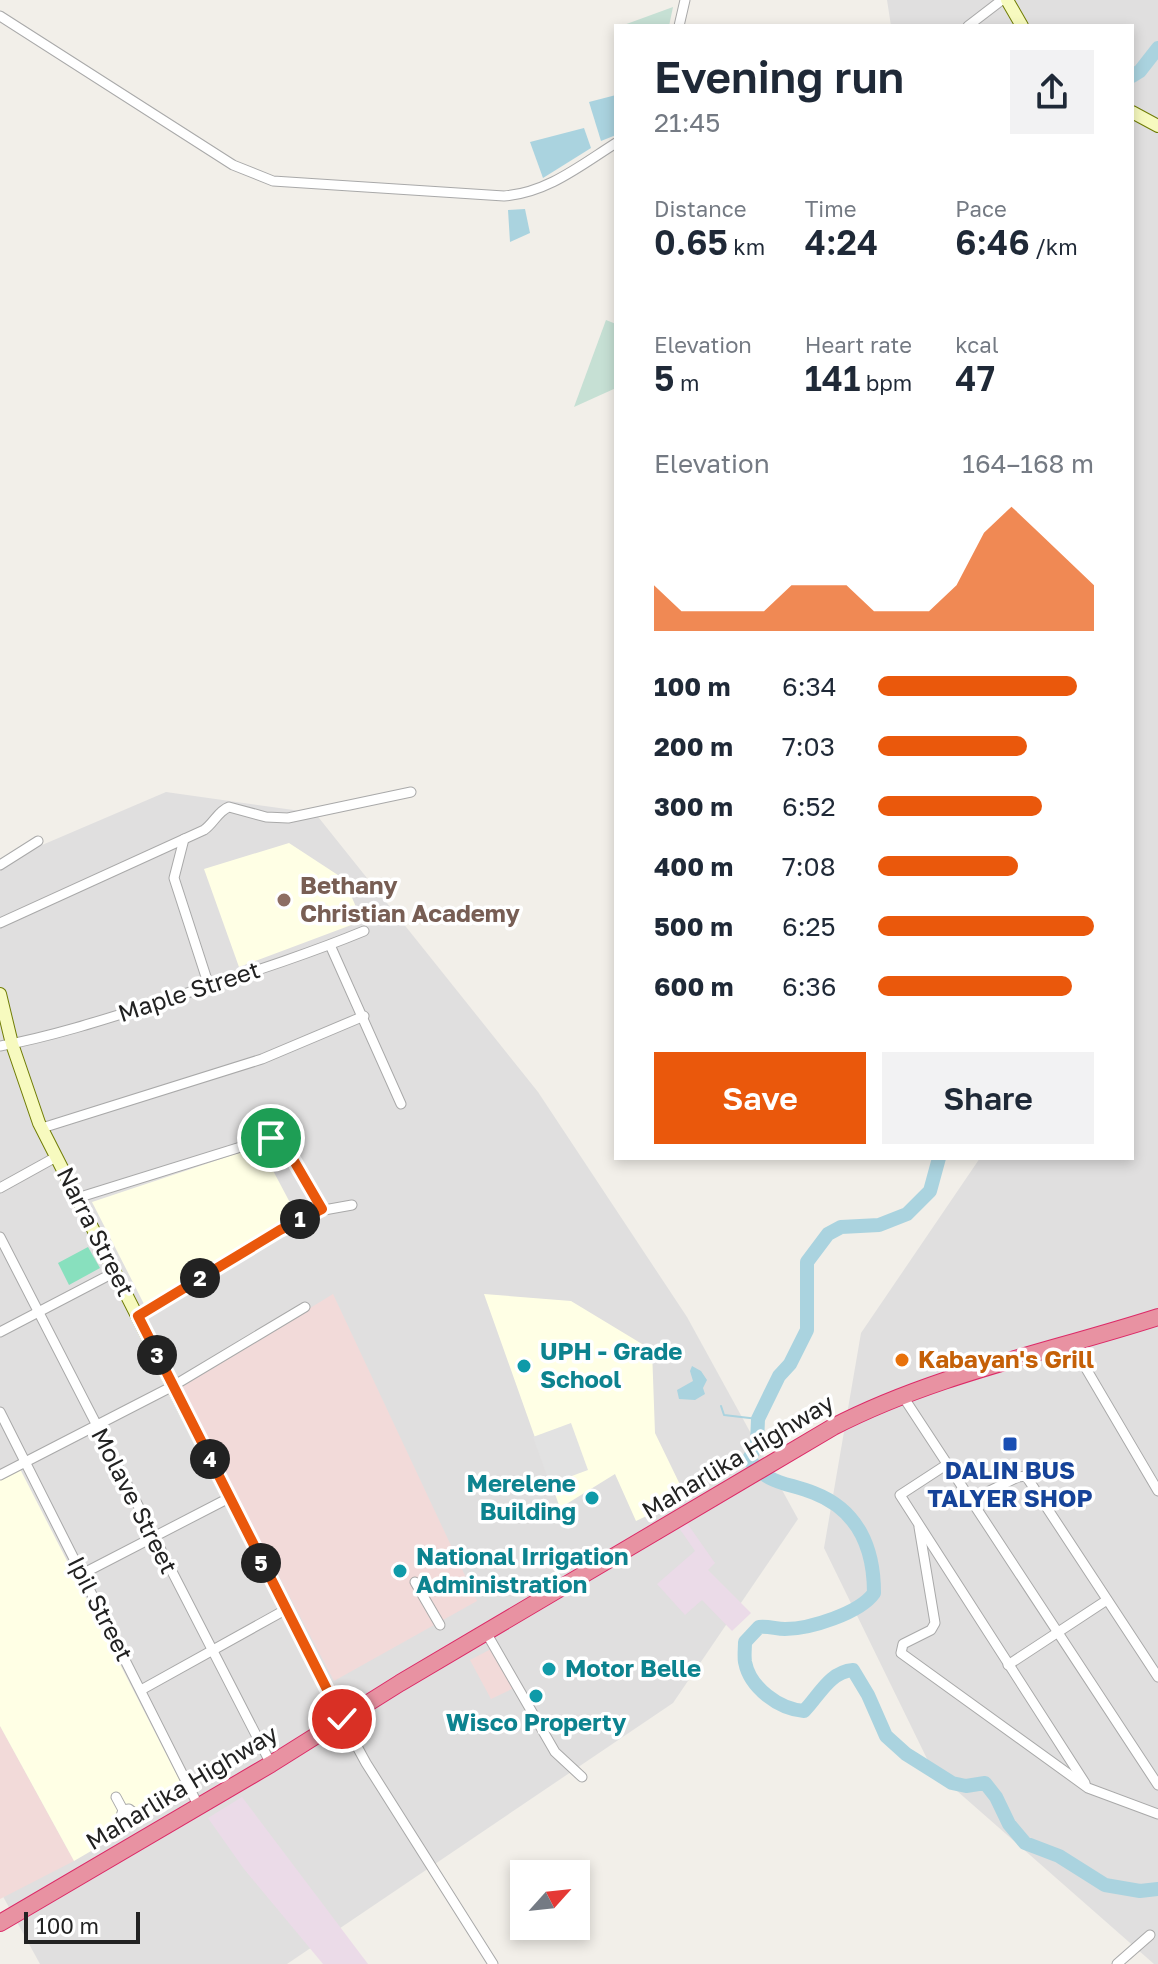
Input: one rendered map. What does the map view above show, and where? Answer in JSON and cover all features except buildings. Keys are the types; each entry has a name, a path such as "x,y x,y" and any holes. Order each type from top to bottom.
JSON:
{"highway":[{"name":"Maharlika Highway","path":"0,1923 833,1427 902,1395 957,1375 1158,1317"}],"street":[{"path":"679,24 685,0"},
{"path":"971,24 1005,0 1021,24"},
{"path":"0,16 233,165 273,181 521,195 559,179 614,144"},
{"path":"1134,113 1158,126"},
{"path":"0,923 212,825 221,811 229,807 266,817 288,818 411,792"},
{"path":"184,839 174,878 209,986"},
{"path":"0,865 38,841"},
{"name":"Maple Street","path":"6,1045 57,1034 209,986 364,931"},
{"path":"330,945 401,1104"},
{"name":"Narra Street","path":"0,994 6,1045 42,1128 342,1719"},
{"path":"42,1128 262,1059 364,1016"},
{"path":"77,1198 276,1136 283,1142 322,1209"},
{"path":"0,1188 56,1157"},
{"path":"138,1316 280,1230 322,1209 352,1205"},
{"name":"Molave Street","path":"0,1237 152,1538 271,1764"},
{"path":"0,1332 115,1272"},
{"path":"0,1475 173,1386 305,1307"},
{"path":"1071,1343 1158,1491"},
{"path":"902,1395 1158,1785"},
{"name":"Ipil Street","path":"0,1412 199,1807"},
{"path":"946,1465 900,1495 1088,1788"},
{"path":"969,1501 1026,1476 1158,1677"},
{"path":"82,1574 229,1498"},
{"path":"919,1527 935,1623 931,1630 903,1644 901,1653 1088,1788 1158,1814"},
{"path":"415,1582 440,1625"},
{"path":"1008,1665 1107,1600"},
{"path":"141,1690 285,1610"},
{"path":"487,1634 555,1752 582,1777"},
{"path":"342,1719 373,1774 493,1964"},
{"path":"116,1797 123,1810 120,1819 130,1822 140,1841"},
{"path":"1117,1964 1150,1935"}],"shaded area":[{"path":"887,0 1158,0 1158,1964 1154,1964 932,1769 824,1548 861,1333 979,1160 1134,1160 1134,24 891,24"},
{"path":"673,7 669,24 626,24"},
{"path":"606,320 614,323 614,389 574,407"},
{"path":"166,792 315,813 538,1092 687,1317 798,1519 673,1703 287,1964 40,1964 0,1891 0,863"},
{"name":"Bethany Christian Academy","path":"289,843 344,879 362,921 239,967 204,869"},
{"path":"260,1146 296,1214 144,1304 92,1202"},
{"path":"333,1294 477,1601 334,1681 180,1388"},
{"path":"484,1294 571,1301 652,1350 655,1433 686,1497 636,1521 615,1474 560,1508"},
{"path":"571,1423 588,1470 550,1484 533,1437"},
{"path":"19,1467 187,1795 74,1861 0,1726 0,1477"},
{"path":"687,1523 715,1563 708,1570 751,1613 732,1631 702,1600 685,1615 657,1584 695,1551 679,1528"},
{"path":"493,1648 516,1687 491,1699 470,1660"},
{"path":"0,1726 74,1861 0,1899"},
{"path":"242,1797 368,1964 323,1964 244,1869 208,1818"}],"green space":[{"path":"88,1247 100,1268 69,1285 58,1263"}],"water":[{"path":"614,96 614,136 601,141 589,102"},
{"path":"584,128 591,148 543,178 530,142"},
{"path":"525,209 530,233 510,242 508,210"},
{"path":"692,1366 701,1371 707,1380 703,1388 705,1394 695,1400 679,1399 677,1390 693,1381"}],"waterway":[{"path":"1134,75 1158,48"},
{"path":"938,1160 930,1191 907,1214 879,1225 841,1227 828,1234 807,1262 807,1330 758,1419 757,1444 749,1459 763,1474 814,1493 842,1509 867,1546 874,1593 858,1607 820,1623 785,1629 759,1627 745,1642 745,1662 753,1680 767,1696 785,1706 804,1711 831,1680 853,1670 886,1736 906,1754 952,1783 966,1786 985,1783 996,1797 1009,1824 1025,1843 1059,1856 1105,1885 1140,1891 1158,1889"},
{"path":"721,1406 724,1415 758,1419"}],"place":[{"name":"Bethany Christian Academy","path":"284,900"},
{"name":"Kabayan's Grill","path":"902,1360"},
{"name":"UPH - Grade School","path":"524,1366"},
{"name":"DALIN BUS TALYER SHOP","path":"1010,1444"},
{"name":"Merelene Building","path":"592,1498"},
{"name":"National Irrigation Administration","path":"400,1571"},
{"name":"Motor Belle","path":"549,1669"},
{"name":"Wisco Property","path":"536,1696"}],"route":[{"path":"271,1138 280,1137 322,1209 280,1230 138,1316 342,1719"}]}
